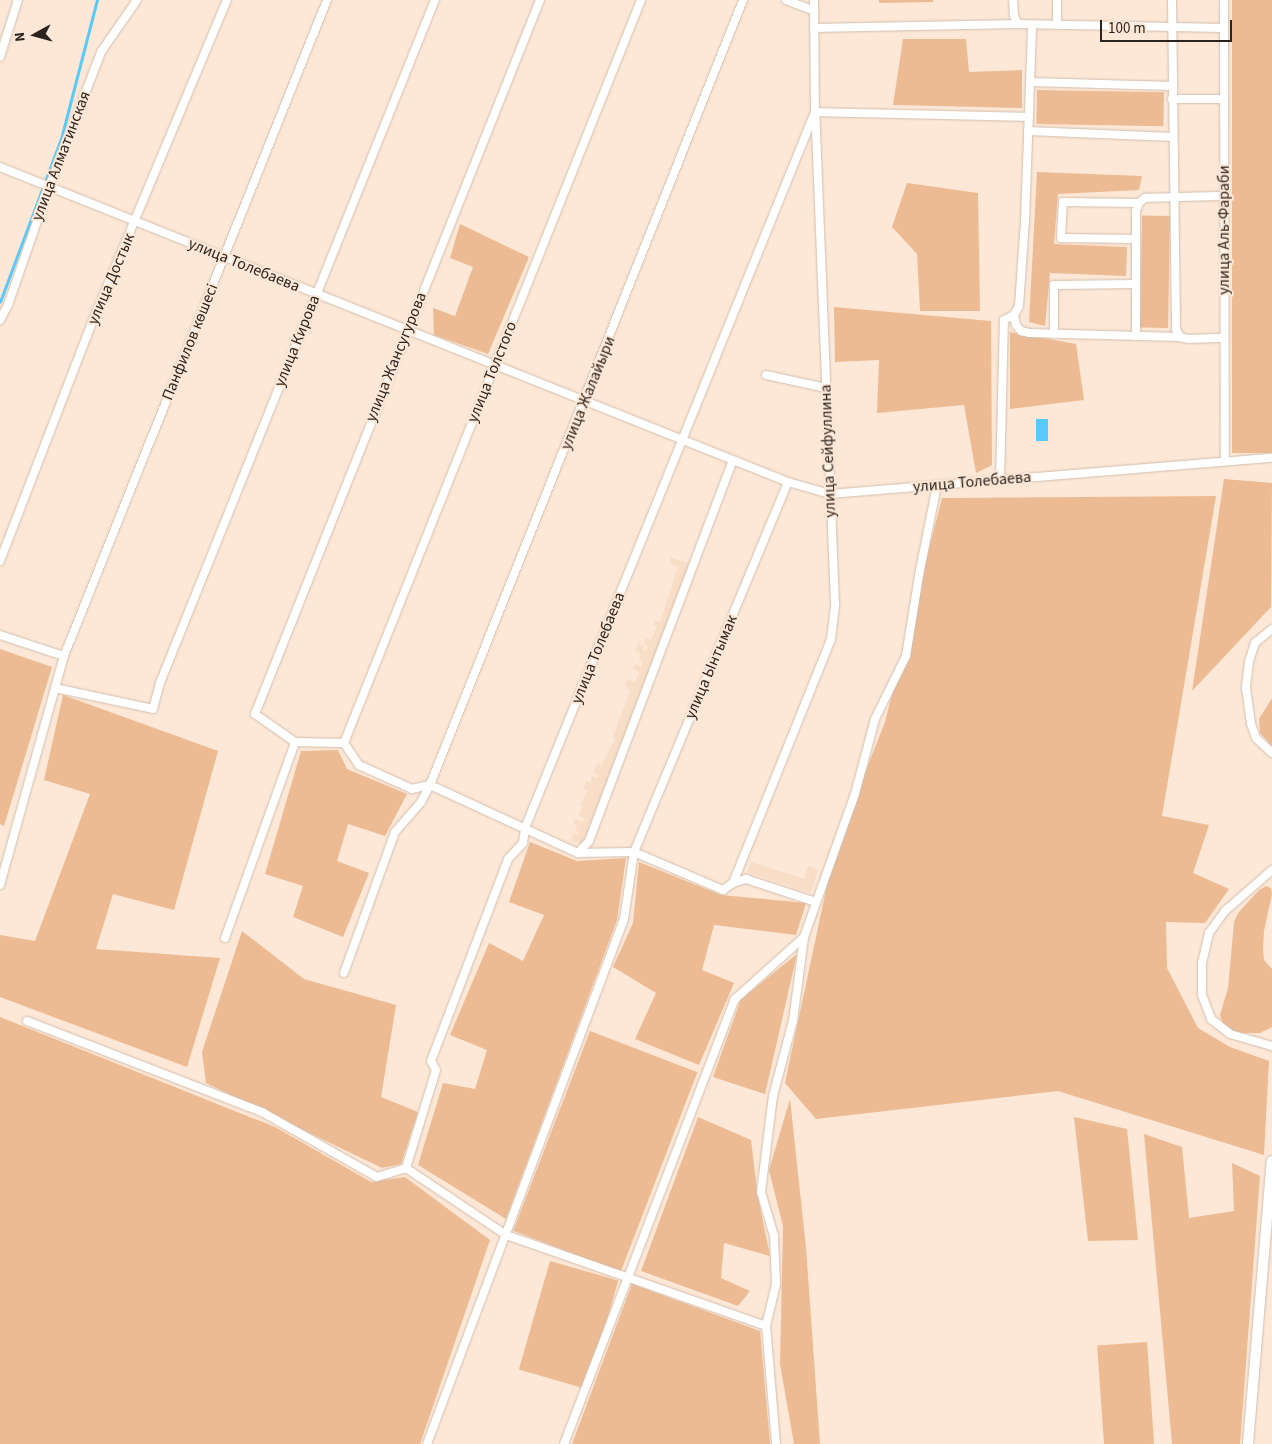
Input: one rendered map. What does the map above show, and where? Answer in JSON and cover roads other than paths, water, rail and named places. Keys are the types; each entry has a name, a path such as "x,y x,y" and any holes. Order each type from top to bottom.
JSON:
{"main road":[{"path":"1248,1444 1272,1161"}],"street":[{"path":"0,56 18,0"},
{"name":"улица Алматинская","path":"0,320 8,305 49,187 101,52 137,0"},
{"name":"улица Достык","path":"0,561 93,320 227,0"},
{"name":"Панфилов көшесі","path":"0,885 64,656 327,0"},
{"name":"улица Кирова","path":"55,688 153,709 160,683 435,0"},
{"name":"улица Жансугурова","path":"295,742 255,714 540,0"},
{"name":"улица Толстого","path":"344,743 641,0"},
{"name":"улица Жалайыри","path":"344,973 395,832 421,802 430,785 744,0"},
{"path":"786,0 814,11"},
{"name":"улица Сейфуллина","path":"733,883 831,639 836,604 815,112 814,0"},
{"path":"1014,0 1014,16 1018,24"},
{"path":"1057,0 1057,25"},
{"path":"1172,0 1176,330 1180,337"},
{"name":"улица Аль-Фараби","path":"1224,0 1225,461"},
{"path":"814,28 1018,24 1224,28"},
{"path":"1000,480 1004,320 1014,315 1019,306 1032,25"},
{"path":"1030,82 1172,86"},
{"path":"1172,98 1224,99"},
{"path":"815,112 1029,117"},
{"name":"улица Толебаева","path":"406,1168 436,1070 431,1061 508,859 523,843 525,828 815,112"},
{"path":"1028,130 1173,137"},
{"name":"улица Толебаева","path":"0,167 788,482 830,494 1272,458"},
{"path":"1136,239 1062,238 1063,202 1139,202 1145,198 1224,196"},
{"path":"1136,336 1136,210 1139,202"},
{"path":"1054,334 1054,285 1136,284"},
{"path":"1014,315 1016,325 1021,331 1030,334 1180,337 1189,339 1224,338"},
{"path":"766,375 826,388"},
{"path":"578,853 588,841 733,460"},
{"name":"улица Ынтымак","path":"427,1444 624,920 634,852 788,482"},
{"path":"776,1444 766,1326 776,1284 774,1236 761,1192 773,1096 793,1021 804,937 855,794 875,719 906,656 920,570 937,485"},
{"path":"1272,629 1255,643 1249,662 1246,688 1251,724 1256,738 1272,753"},
{"path":"0,635 64,656"},
{"path":"225,938 295,742 344,743 359,765 412,789 430,785 578,853 634,852 723,890 733,883 746,879 816,902"},
{"path":"1272,870 1225,911 1209,933 1202,963 1202,995 1211,1019 1230,1034 1272,1046"},
{"path":"564,1444 735,999 804,937"},
{"path":"27,1021 262,1112 377,1177 406,1168 506,1235 766,1326"}],"water":[{"path":"1036,419 1048,419 1048,441 1036,441"}],"waterway":[{"path":"0,302 61,139 97,0"}]}
